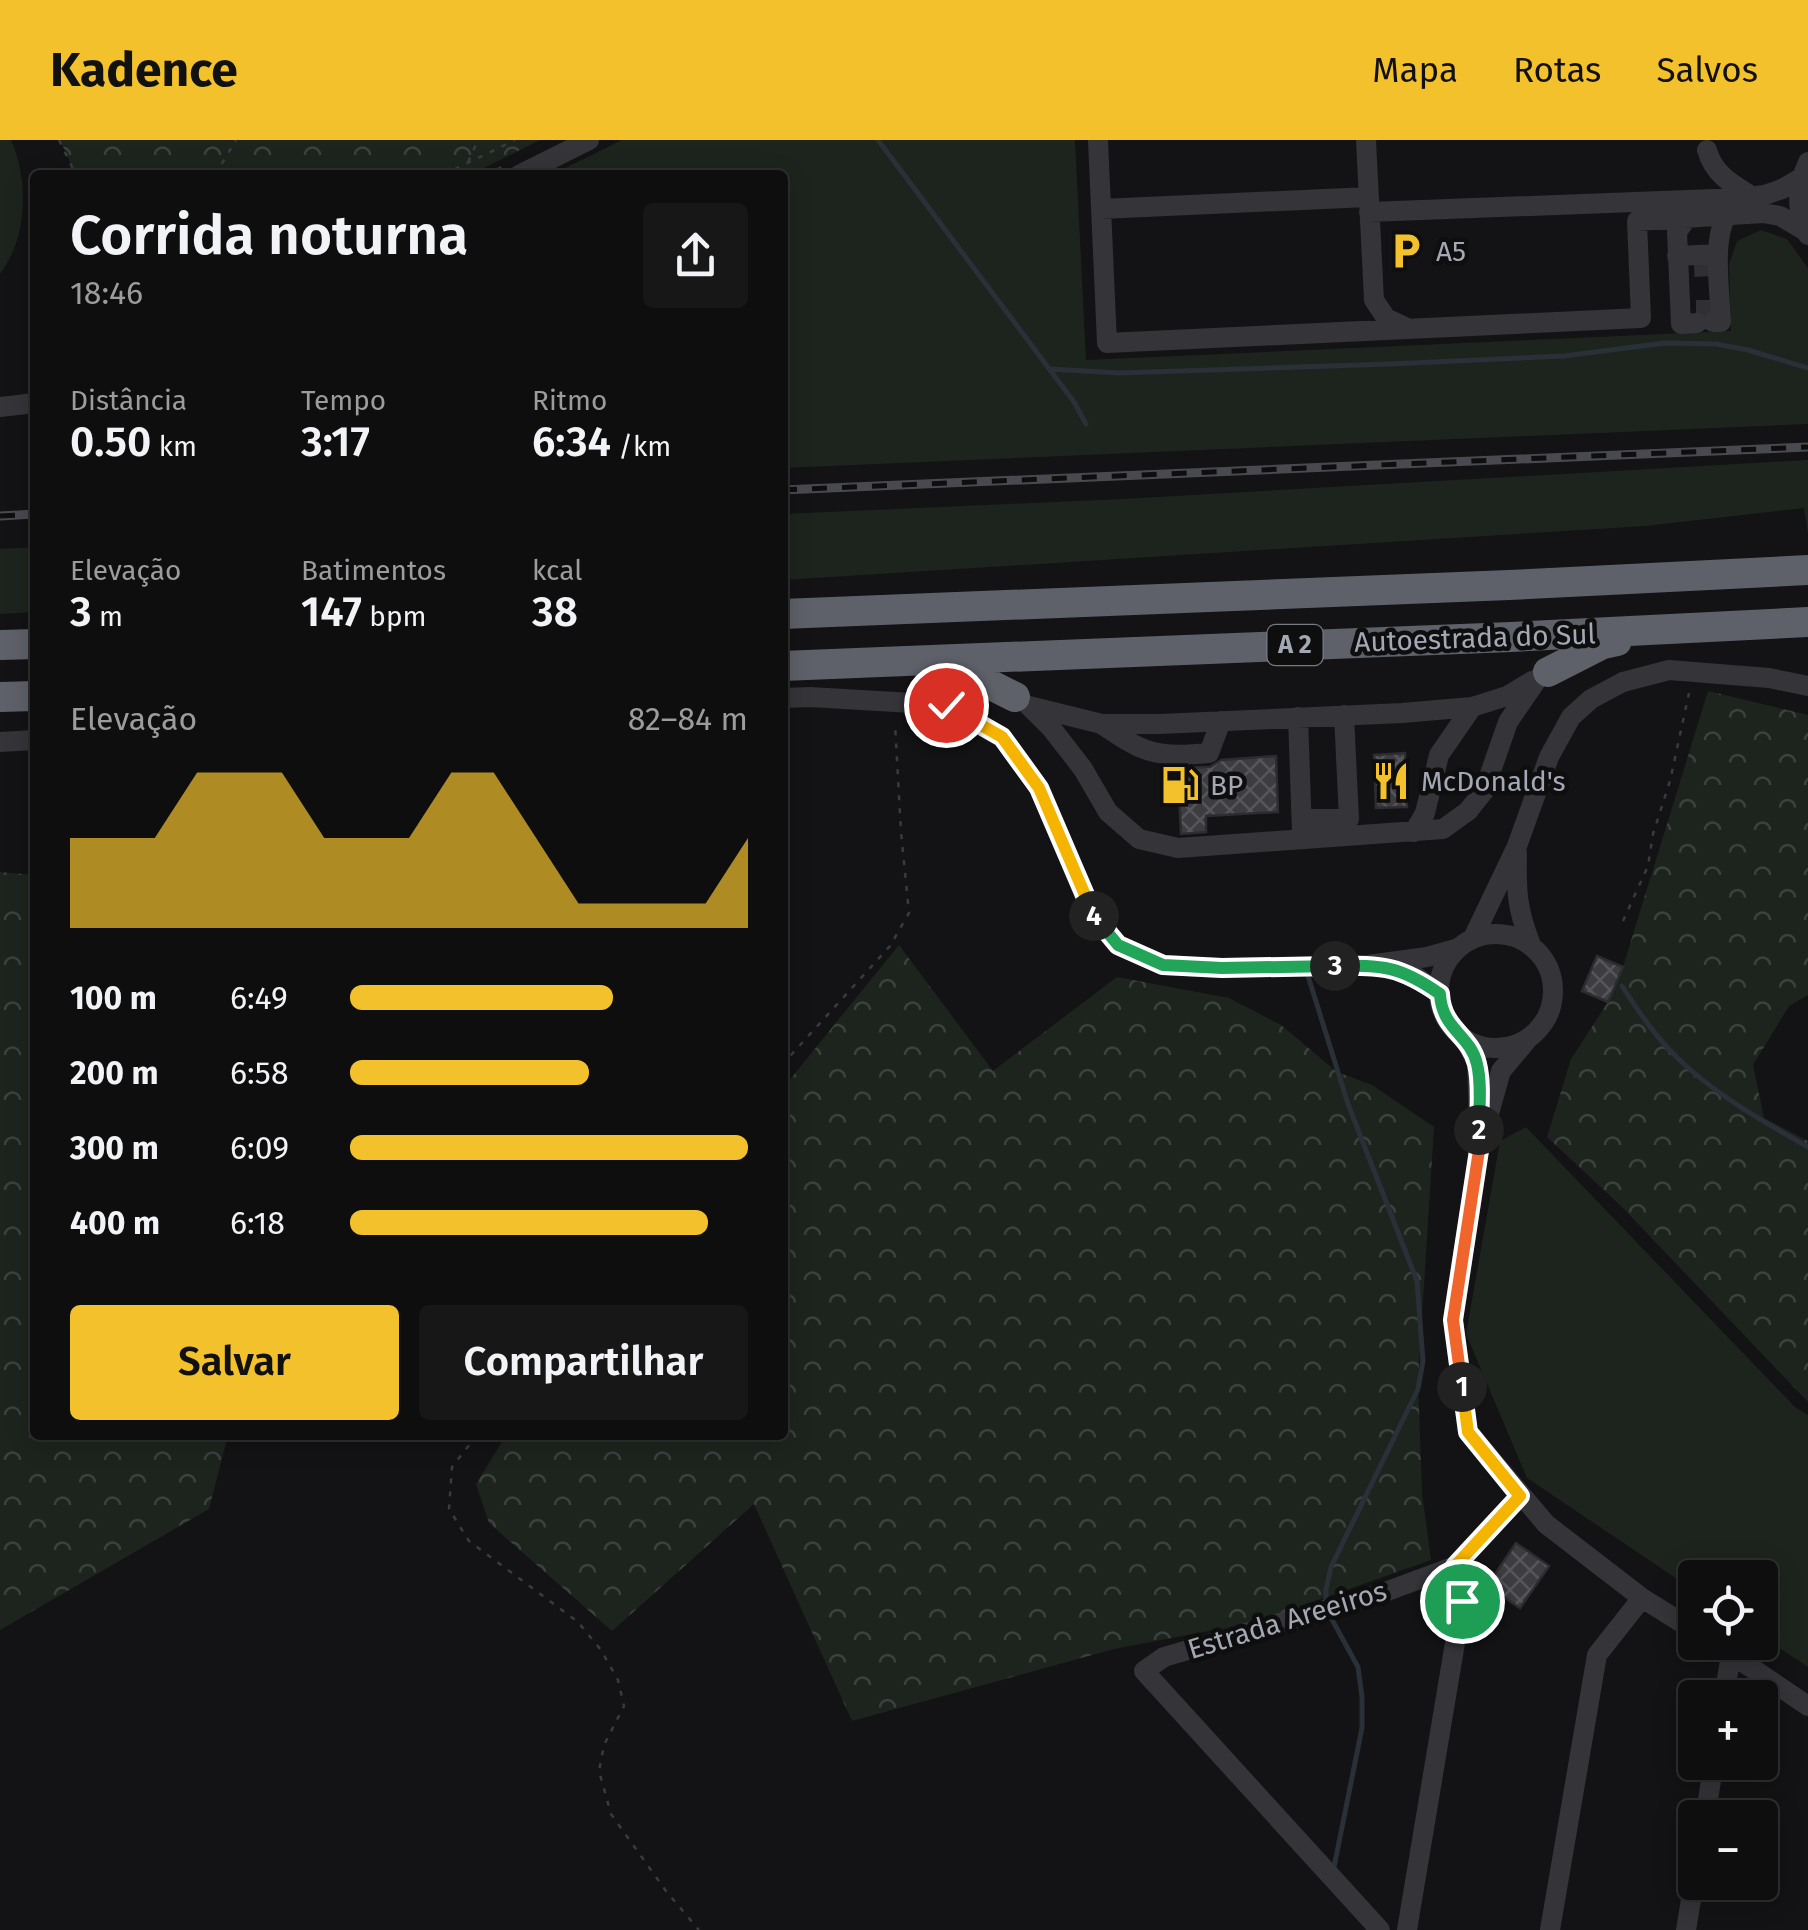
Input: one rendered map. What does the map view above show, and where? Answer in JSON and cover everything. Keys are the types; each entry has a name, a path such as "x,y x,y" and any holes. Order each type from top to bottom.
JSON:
{"highway":[{"name":"Autoestrada do Sul","path":"788,614 1808,570"},
{"name":"Autoestrada do Sul","path":"788,666 1808,622"},
{"path":"1543,675 1603,644 1682,628"},
{"path":"0,645 30,644"},
{"path":"855,663 933,669 978,678 1022,702"},
{"path":"0,697 30,696"}],"street":[{"path":"529,170 589,140"},
{"path":"1098,140 1107,343 1641,318 1637,220 1764,213 1780,216 1806,232"},
{"path":"1366,140 1374,300 1386,318 1414,328"},
{"path":"1707,145 1709,198"},
{"path":"1707,145 1716,171 1744,197"},
{"path":"1101,209 1296,200 1369,204 1744,197 1782,189 1805,170"},
{"path":"1805,170 1798,195 1806,232"},
{"path":"1688,218 1676,232 1702,289 1724,217 1744,197"},
{"path":"0,407 30,403"},
{"path":"1517,846 1520,916 1532,945 1550,969 1554,988 1549,1015 1538,1032 1508,1048 1487,1049 1466,1041 1450,1027 1440,1007 1439,982 1446,963 1465,944 1517,846 1549,757 1571,717 1591,699 1622,682 1669,670 1769,678 1808,686"},
{"path":"1099,724 1402,714 1472,707 1507,696 1543,675"},
{"path":"1302,830 1443,829 1468,811 1484,791 1508,722 1543,675"},
{"path":"788,698 946,705 1002,737 1039,788 1093,915 1118,945 1163,965 1368,965 1427,957 1496,933 1532,945"},
{"path":"1022,702 1099,724 1143,749 1172,754 1209,752 1221,721"},
{"path":"1022,702 1052,729 1084,769 1108,812 1139,839 1178,848 1350,819 1344,716"},
{"path":"1414,832 1426,813 1439,755 1472,707"},
{"path":"1298,717 1302,830"},
{"path":"0,742 30,740"},
{"path":"1368,965 1414,976 1440,994"},
{"path":"1527,1040 1501,1071 1480,1144 1453,1320 1468,1432 1546,1524 1642,1598 1678,1620"},
{"path":"1466,1041 1477,1064 1480,1144"},
{"name":"Estrada Areeiros","path":"1380,1930 1144,1672 1164,1657 1385,1592 1455,1566 1520,1496"},
{"path":"1407,1930 1462,1601 1455,1566"},
{"path":"1550,1930 1598,1654 1642,1598"},
{"path":"1740,1660 1808,1706"},
{"path":"1686,1930 1691,1900"}],"path":[{"path":"59,140 74,170"},
{"path":"218,170 236,140"},
{"path":"468,164 478,140"},
{"path":"455,170 515,140"},
{"path":"1623,921 1648,866 1693,672"},
{"path":"788,1058 890,946 910,913 894,702"},
{"path":"473,1440 452,1467 449,1509 469,1541 578,1622 601,1650 618,1680 624,1706 604,1745 599,1771 610,1814 699,1930"}],"green space":[{"path":"0,140 11,140 17,156 23,208 16,243 0,274"},
{"path":"60,140 540,140 480,170 74,170"},
{"path":"622,140 1075,140 1086,360 1731,331 1729,264 1737,241 1761,230 1787,239 1808,268 1808,424 788,468 788,170 561,170"},
{"path":"1808,460 1808,534 1804,508 1645,526 788,580 788,514"},
{"path":"30,547 30,612 0,614 0,549"},
{"path":"1708,691 1808,715 1808,995 1789,1006 1753,1065 1764,1118 1808,1141 1808,1402 1622,1207 1547,1137 1571,1059 1608,1002 1623,967"},
{"path":"0,872 30,875 30,1440 227,1440 209,1509 0,1630"},
{"path":"899,945 993,1071 1117,977 1229,998 1281,1025 1337,1072 1372,1085 1434,1127 1418,1379 1422,1493 1431,1560 1256,1622 1114,1649 852,1721 754,1504 612,1631 489,1523 476,1484 503,1440 788,1440 788,1082"},
{"path":"1526,1127 1795,1407 1808,1415 1808,1667 1778,1647 1778,1560 1678,1560 1678,1580 1527,1478 1466,1334 1500,1141"}],"building":[{"name":"McDonald's","path":"1405,753 1407,807 1376,808 1374,755"},
{"path":"1276,756 1278,812 1206,816 1206,832 1181,834 1178,768"},
{"path":"1597,956 1623,967 1608,1002 1582,991"},
{"path":"1516,1543 1549,1566 1520,1608 1487,1586"}],"waterway":[{"path":"878,140 1074,402 1086,424"},
{"path":"1050,369 1119,373 1390,364 1564,356 1665,343 1716,344 1808,368"},
{"path":"1308,976 1348,1104 1417,1281 1423,1361 1418,1389 1331,1567 1326,1603"},
{"path":"1622,986 1658,1037 1685,1065 1729,1099 1808,1147"},
{"path":"1329,1614 1358,1667 1362,1697 1362,1728 1333,1872"}],"tunnel":[{"path":"1694,267 1711,266"},
{"path":"1696,310 1713,310"}],"railway":[{"path":"788,490 1808,447"},
{"path":"0,516 30,514"}],"place":[{"name":"A5","path":"1406,251"},
{"name":"McDonald's","path":"1391,781"},
{"name":"BP","path":"1180,785"}],"route":[{"path":"946,705 1002,737 1039,788 1093,915 1118,945 1163,965 1368,965 1414,976 1440,994 1440,1007 1450,1027 1466,1041 1477,1064 1480,1144 1453,1320 1468,1432 1520,1496 1455,1566 1462,1601"}]}
